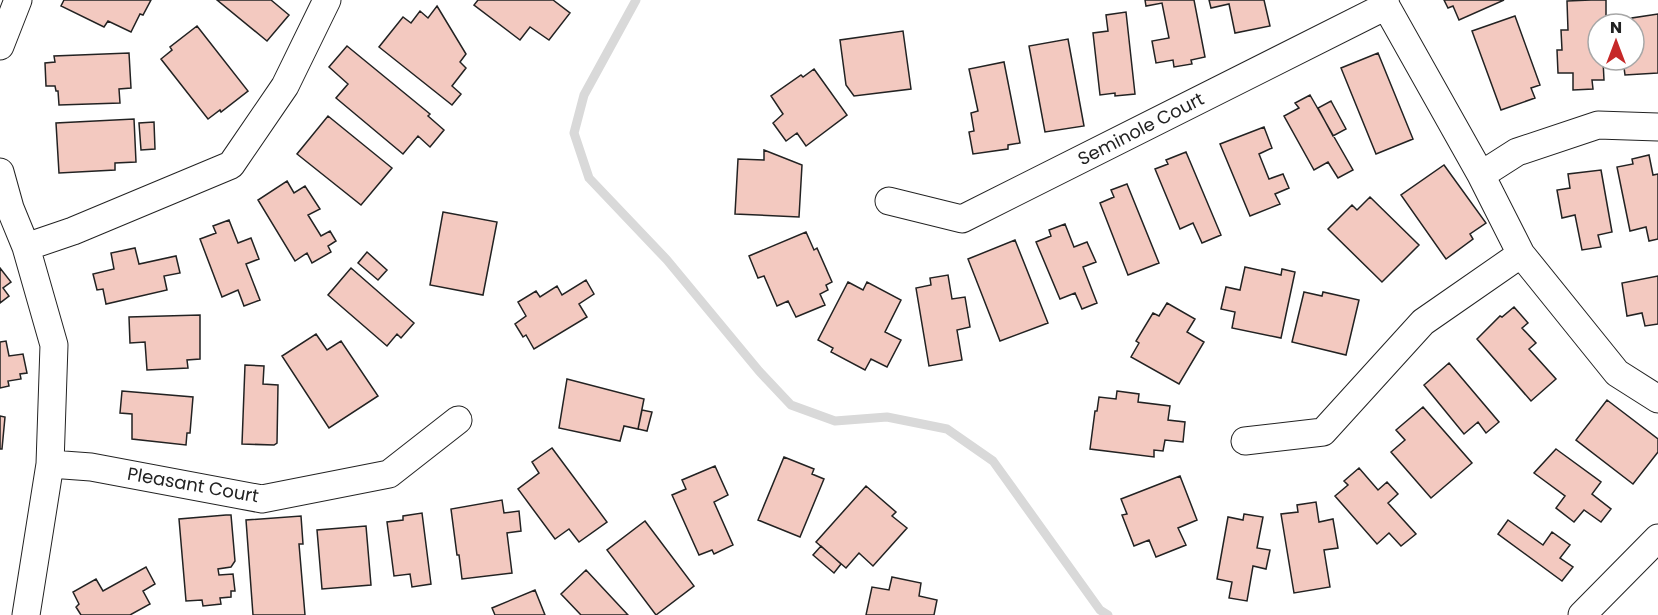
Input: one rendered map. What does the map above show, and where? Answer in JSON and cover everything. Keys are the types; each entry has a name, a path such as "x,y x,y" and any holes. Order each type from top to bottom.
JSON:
{"street":[{"path":"0,46 18,0"},
{"path":"26,247 72,231 231,165 285,86 327,0"},
{"path":"1386,3 1481,175 1521,254 1617,373 1658,399"},
{"name":"Seminole Court","path":"889,201 962,219 1386,3"},
{"path":"1481,175 1517,153 1598,125 1658,126"},
{"path":"0,172 5,210 26,247 54,345 50,464 26,615"},
{"path":"1245,441 1323,432 1423,322 1521,254"},
{"name":"Pleasant Court","path":"50,464 91,467 262,499 390,474 458,420"},
{"path":"1582,615 1658,538"}],"building":[{"path":"64,0 151,0 143,15 140,14 131,32 108,21 104,27 61,6"},
{"path":"217,0 271,0 289,15 267,41"},
{"path":"478,0 553,0 570,13 549,40 530,27 520,40 474,5"},
{"path":"1145,0 1194,0 1205,57 1191,60 1192,64 1174,67 1173,60 1156,63 1152,41 1169,38 1162,3 1146,6"},
{"path":"1209,0 1264,0 1270,26 1235,33 1229,4 1211,8"},
{"path":"1444,0 1504,0 1459,20 1453,6 1448,8"},
{"path":"1606,0 1606,12 1586,12 1586,72 1604,72 1604,80 1592,80 1593,89 1573,90 1573,73 1558,73 1557,50 1562,50 1561,30 1568,30 1567,1"},
{"path":"437,6 466,54 460,62 466,68 452,86 461,94 452,105 379,47 403,17 411,23 420,11 428,18"},
{"path":"1126,12 1135,94 1100,95 1093,33 1108,31 1106,15"},
{"path":"1658,14 1658,73 1625,75 1625,72 1646,72 1646,16"},
{"path":"1515,16 1540,85 1531,88 1535,98 1501,110 1472,31"},
{"path":"197,26 248,91 208,119 161,59 172,50 170,47"},
{"path":"903,31 911,89 854,96 846,85 840,40"},
{"path":"1068,39 1084,126 1045,132 1029,46"},
{"path":"347,46 430,114 428,116 444,130 430,147 418,136 403,154 336,98 348,84 329,67"},
{"path":"129,53 131,88 119,89 120,103 59,105 58,91 55,86 46,86 45,63 55,62 54,56"},
{"path":"1378,53 1413,139 1376,154 1341,68"},
{"path":"1004,62 1020,143 1008,145 1008,149 973,154 969,132 974,131 971,113 978,111 969,69"},
{"path":"814,69 847,115 806,146 797,133 786,141 773,123 783,114 771,96 801,75 803,77"},
{"path":"1310,95 1353,170 1338,178 1328,162 1314,170 1284,116 1299,108 1295,103"},
{"path":"1331,101 1346,129 1333,136 1318,108"},
{"path":"328,116 392,168 361,205 297,154"},
{"path":"134,119 136,162 115,163 115,170 59,173 56,123"},
{"path":"154,122 155,149 141,150 139,123"},
{"path":"1264,127 1272,148 1259,154 1269,179 1283,174 1289,188 1275,194 1280,204 1250,216 1220,144"},
{"path":"764,150 802,165 799,217 735,214 738,159 764,160"},
{"path":"1186,152 1221,235 1202,243 1193,223 1180,229 1155,169 1168,164 1166,160"},
{"path":"1649,155 1653,175 1658,174 1658,239 1649,241 1646,227 1630,231 1617,167 1633,164 1632,159"},
{"path":"1444,165 1486,223 1470,234 1473,239 1446,259 1401,195"},
{"path":"1601,170 1612,232 1598,235 1601,247 1582,250 1575,215 1562,218 1557,190 1570,188 1568,174"},
{"path":"287,181 294,193 305,186 320,209 308,215 321,236 330,231 336,241 328,246 331,252 312,263 307,253 295,261 258,200"},
{"path":"1127,184 1159,263 1128,275 1100,203 1114,197 1111,190"},
{"path":"1370,197 1419,245 1382,282 1328,229 1352,205 1357,210"},
{"path":"443,212 497,222 483,295 430,285"},
{"path":"229,220 238,243 251,238 259,259 246,264 260,300 244,306 238,290 222,297 200,239 216,233 213,226"},
{"path":"1065,224 1074,247 1087,242 1096,262 1083,267 1097,303 1082,309 1075,293 1060,299 1036,242 1051,236 1049,230"},
{"path":"806,232 814,250 817,248 832,282 826,285 828,290 820,294 825,305 796,317 788,301 777,306 764,276 758,278 749,256"},
{"path":"1015,240 1048,323 1000,341 968,259"},
{"path":"135,248 139,264 176,256 180,273 164,276 167,290 106,304 103,289 97,290 93,274 114,269 111,253"},
{"path":"367,252 387,270 378,280 358,263"},
{"path":"1245,267 1281,275 1282,269 1295,272 1281,338 1232,328 1235,312 1221,309 1226,287 1240,290"},
{"path":"0,268 11,282 3,288 9,296 0,303"},
{"path":"351,268 414,323 401,338 397,334 387,346 328,295"},
{"path":"948,275 952,299 965,297 970,327 957,330 962,360 929,366 916,288 931,285 930,278"},
{"path":"1658,276 1658,324 1645,326 1642,313 1627,316 1622,283"},
{"path":"586,280 594,294 579,304 587,317 534,349 526,335 523,337 515,324 526,316 518,302 536,291 540,297 557,286 562,295"},
{"path":"848,282 863,290 867,282 901,300 885,332 901,340 887,367 871,359 865,370 831,352 833,348 818,340"},
{"path":"1304,292 1322,296 1323,292 1359,300 1346,355 1292,342"},
{"path":"1167,303 1195,319 1187,332 1204,342 1179,384 1131,357 1139,343 1136,341 1153,313 1159,316"},
{"path":"1514,307 1528,323 1522,328 1536,343 1529,349 1556,379 1531,401 1477,339 1500,316 1502,317"},
{"path":"200,315 200,359 187,360 188,368 147,370 145,342 130,343 129,317"},
{"path":"316,334 327,350 341,341 378,396 329,428 282,356"},
{"path":"6,341 9,356 23,354 27,373 20,374 21,379 8,381 9,386 0,388 0,342"},
{"path":"1449,363 1499,422 1486,433 1478,422 1464,434 1424,385"},
{"path":"245,365 264,366 263,384 278,385 277,443 274,445 242,444"},
{"path":"567,379 644,399 638,429 624,426 620,441 559,428"},
{"path":"122,391 193,397 190,433 187,433 186,445 132,439 132,414 120,413"},
{"path":"1117,391 1139,394 1138,402 1170,406 1168,420 1185,422 1183,442 1165,440 1163,451 1154,450 1154,457 1090,449 1099,397 1116,399"},
{"path":"1607,400 1658,439 1658,452 1633,484 1576,440"},
{"path":"1423,407 1472,463 1431,498 1391,452 1405,440 1396,430"},
{"path":"642,410 652,412 647,431 638,429"},
{"path":"0,416 5,417 2,449 0,449"},
{"path":"552,448 607,522 579,542 569,529 555,539 518,489 539,473 532,462"},
{"path":"1556,449 1601,482 1592,494 1611,509 1601,522 1584,510 1574,522 1556,508 1565,496 1534,473"},
{"path":"784,457 814,469 812,474 824,479 800,537 758,520"},
{"path":"715,466 728,495 714,502 733,545 714,554 712,550 699,555 672,495 686,489 682,480"},
{"path":"1359,468 1378,490 1387,482 1398,494 1388,503 1416,534 1401,546 1389,533 1377,544 1335,496 1348,485 1344,481"},
{"path":"1180,476 1197,520 1178,528 1186,545 1156,557 1149,540 1134,546 1122,515 1127,514 1121,499"},
{"path":"866,486 896,512 892,516 907,528 873,566 859,553 846,568 816,542"},
{"path":"502,500 504,513 519,511 521,531 507,533 512,573 462,579 451,509"},
{"path":"1316,502 1319,522 1333,519 1338,548 1324,550 1330,587 1294,593 1281,514 1298,512 1297,505"},
{"path":"422,513 431,584 412,587 410,574 394,576 387,522 403,520 403,516"},
{"path":"1244,514 1263,517 1257,548 1270,550 1266,569 1253,566 1247,601 1229,598 1232,582 1217,579 1228,517 1243,520"},
{"path":"231,515 235,561 231,567 218,569 219,575 233,574 235,591 231,591 231,597 220,598 221,604 203,606 202,600 186,601 179,519"},
{"path":"301,516 303,544 299,544 305,615 253,615 246,520"},
{"path":"1508,520 1543,545 1552,532 1570,545 1560,558 1573,567 1562,581 1498,534"},
{"path":"645,521 694,586 656,615 607,550"},
{"path":"366,526 371,585 322,589 317,530"},
{"path":"821,546 841,564 834,573 813,555"},
{"path":"146,567 155,584 143,591 150,604 130,615 81,615 76,607 79,604 73,592 96,579 103,591"},
{"path":"586,570 628,615 581,615 561,594"},
{"path":"892,577 921,583 919,596 937,600 934,615 866,615 872,587 889,590"},
{"path":"535,590 545,615 495,615 492,608"}],"waterway":[{"path":"636,0 584,95 574,133 589,178 667,260 759,371 791,405 835,421 887,417 947,429 993,461 1100,610 1108,615"}]}
